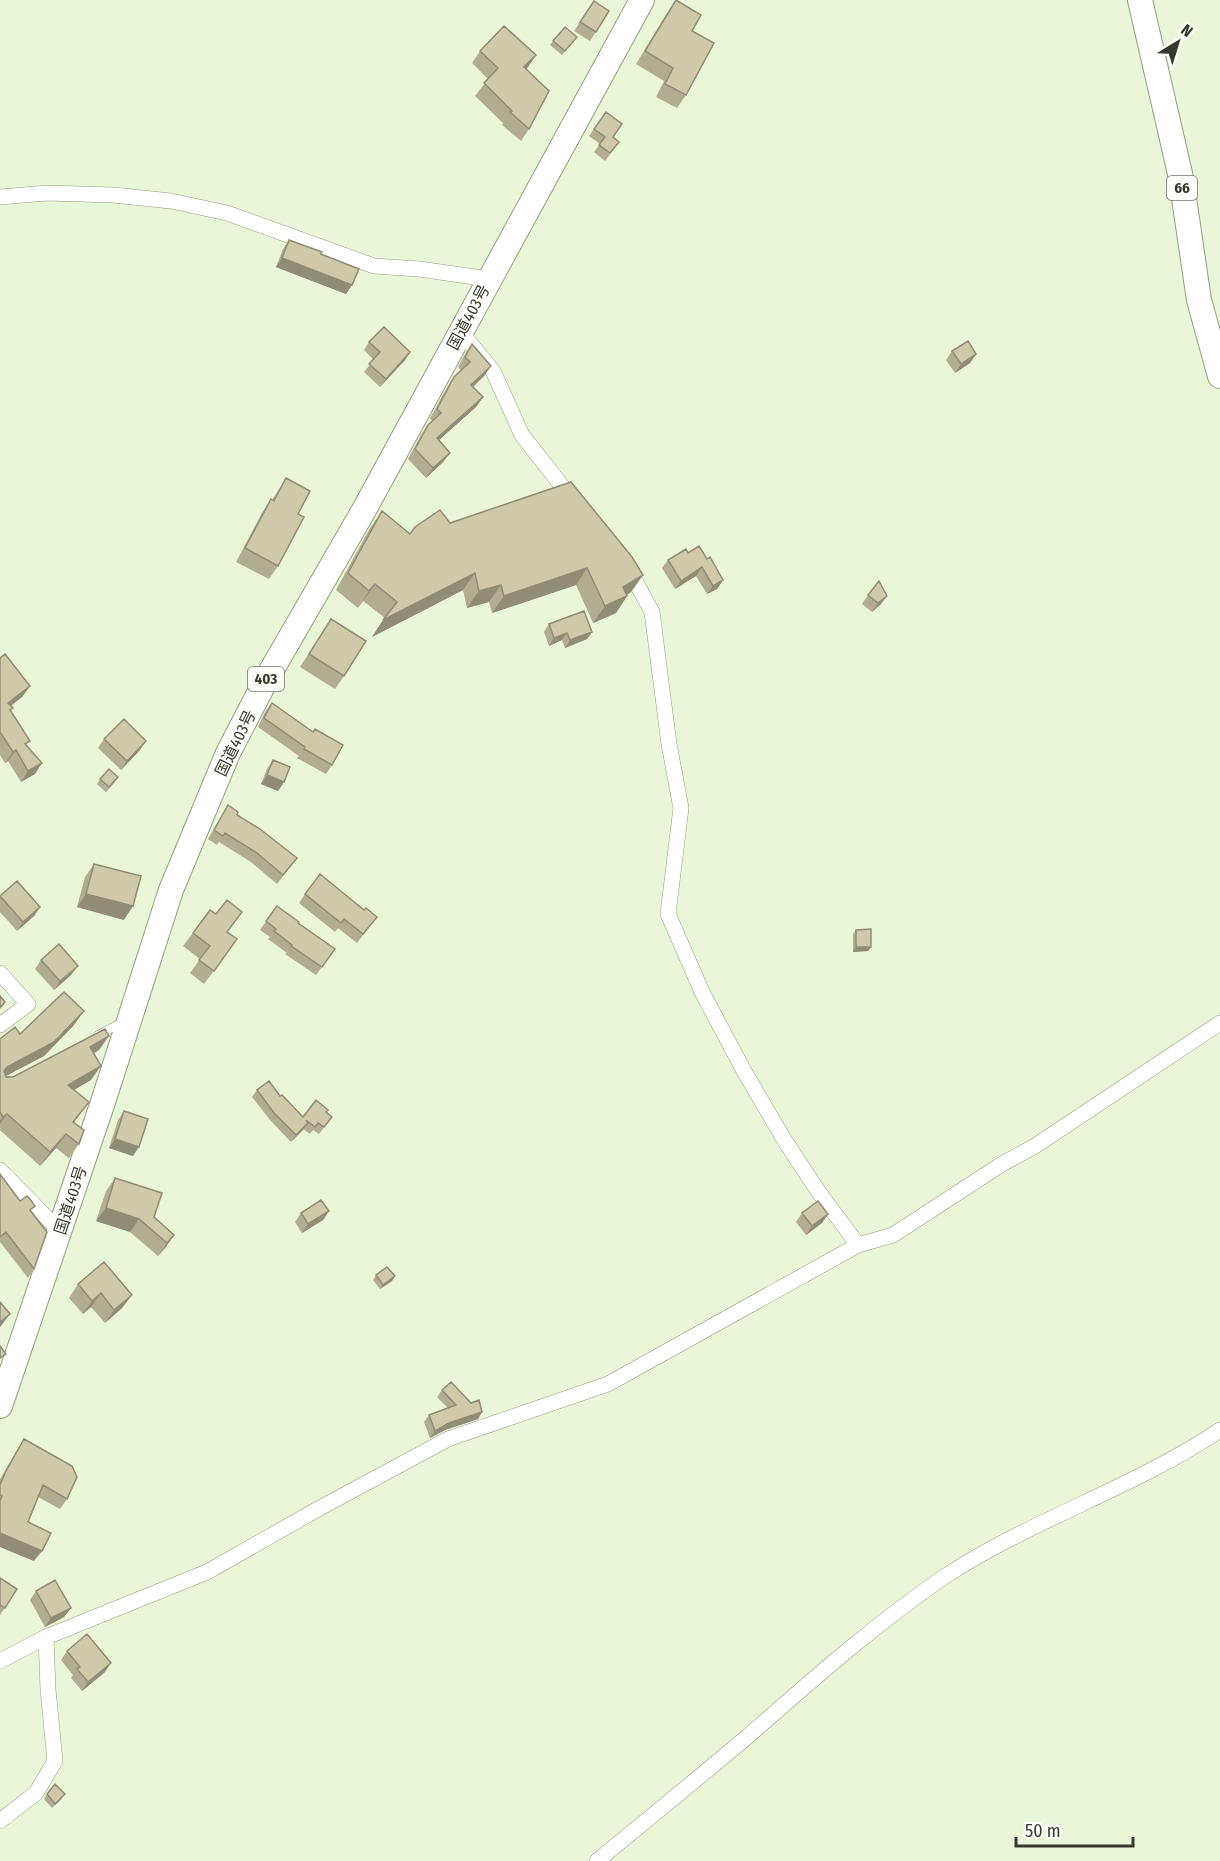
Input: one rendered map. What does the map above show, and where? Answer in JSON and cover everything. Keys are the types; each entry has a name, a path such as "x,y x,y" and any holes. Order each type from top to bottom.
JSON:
{"main road":[{"name":"国道403号","path":"0,1406 131,1018 171,890 228,753 267,678 364,510 642,0"},
{"name":"66","path":"1140,0 1181,178 1199,300 1220,376"}],"street":[{"path":"0,197 47,193 113,195 171,201 227,213 374,266 419,269 489,279"},
{"path":"461,332 493,371 522,435 581,509"},
{"path":"618,555 632,573 652,612 669,744 681,808 668,914 702,992 744,1071 798,1161 858,1245"},
{"path":"0,973 28,1004 0,1025"},
{"path":"0,1661 46,1637 207,1572 448,1439 608,1384 858,1245 893,1235 1002,1164 1035,1146 1220,1023"},
{"path":"0,1170 60,1231"},
{"path":"597,1861 695,1781 861,1638 945,1577 980,1555 1169,1460 1220,1430"},
{"path":"0,1821 36,1793 54,1761 46,1637"}],"lane":[{"path":"91,1039 131,1018"}],"building":[{"path":"676,0 701,15 692,31 714,43 686,95 665,84 673,68 645,51"},
{"path":"594,1 609,11 596,32 580,22"},
{"path":"504,26 536,55 524,67 549,91 529,129 484,83 498,68 480,51"},
{"path":"565,27 577,37 565,51 553,41"},
{"path":"606,112 622,124 613,137 619,142 610,153 599,145 605,137 594,129"},
{"path":"289,240 359,269 352,285 282,258"},
{"path":"384,327 410,352 386,379 369,364 380,352 369,342"},
{"path":"968,341 976,354 961,364 952,351"},
{"path":"472,344 491,366 471,385 483,397 437,438 450,453 433,468 415,449 428,425 441,413 437,409 454,377 470,362 465,357"},
{"path":"286,478 310,491 298,514 304,517 278,566 245,548 271,499 274,501"},
{"path":"571,482 632,557 643,575 623,587 627,596 605,606 587,568 504,596 501,585 479,591 475,573 383,620 397,602 375,584 369,591 348,573 382,511 410,534 415,527 440,510 450,523"},
{"path":"699,546 707,559 710,557 723,580 713,586 702,567 681,581 668,560 686,549 688,553"},
{"path":"879,581 887,596 878,603 868,595"},
{"path":"584,611 592,632 570,640 567,633 554,638 549,624"},
{"path":"331,619 366,641 344,676 309,654"},
{"path":"5,654 30,686 8,703 13,708 10,710 30,741 25,744 42,763 28,771 16,750 13,752 0,732 0,658"},
{"path":"272,703 313,732 315,729 343,745 332,765 304,749 305,747 264,718"},
{"path":"124,719 146,741 127,761 104,739"},
{"path":"273,760 290,767 284,782 267,775"},
{"path":"109,769 118,777 109,787 100,779"},
{"path":"228,805 238,812 237,815 260,829 297,858 283,875 257,853 225,833 223,836 214,830"},
{"path":"94,864 141,876 133,906 86,894"},
{"path":"320,874 364,910 366,908 377,917 363,934 344,919 341,923 305,894"},
{"path":"17,881 40,907 23,922 0,896"},
{"path":"227,900 242,912 227,932 237,939 214,971 199,960 210,946 193,933 210,910 216,914"},
{"path":"277,906 335,949 322,967 291,946 266,921"},
{"path":"871,929 871,947 856,947 856,930"},
{"path":"59,944 78,966 60,981 41,960"},
{"path":"64,992 84,1011 54,1042 7,1067 4,1071 6,1077 13,1077 105,1029 109,1036 90,1047 101,1066 68,1085 89,1102 73,1122 84,1130 79,1144 66,1134 50,1152 7,1114 3,1117 0,1112 0,1039 15,1027 20,1034"},
{"path":"0,996 5,1002 0,1008"},
{"path":"269,1081 280,1096 282,1095 303,1117 316,1100 328,1110 326,1112 332,1117 324,1127 318,1123 315,1127 306,1120 308,1123 296,1135 274,1113 257,1090"},
{"path":"124,1111 148,1119 139,1147 115,1139"},
{"path":"0,1174 20,1201 27,1196 30,1199 35,1206 30,1210 47,1232 34,1269 6,1232 0,1237"},
{"path":"115,1178 162,1193 154,1217 174,1235 167,1243 139,1219 106,1208"},
{"path":"321,1200 329,1211 308,1224 301,1213"},
{"path":"818,1201 828,1214 812,1226 802,1213"},
{"path":"104,1262 132,1295 114,1310 101,1293 92,1301 78,1284"},
{"path":"387,1267 395,1276 383,1285 376,1275"},
{"path":"0,1302 10,1314 0,1322"},
{"path":"0,1346 6,1354 0,1358"},
{"path":"451,1382 471,1403 479,1400 482,1412 449,1423 435,1431 429,1415 456,1405 442,1390"},
{"path":"24,1439 72,1466 77,1477 67,1499 43,1485 28,1522 51,1533 42,1551 0,1533 2,1496 0,1485"},
{"path":"0,1578 17,1589 5,1608 0,1605"},
{"path":"55,1580 71,1608 51,1618 36,1591"},
{"path":"87,1634 111,1663 88,1682 77,1669 80,1667 67,1651"},
{"path":"55,1784 65,1794 55,1804 47,1794"}]}
